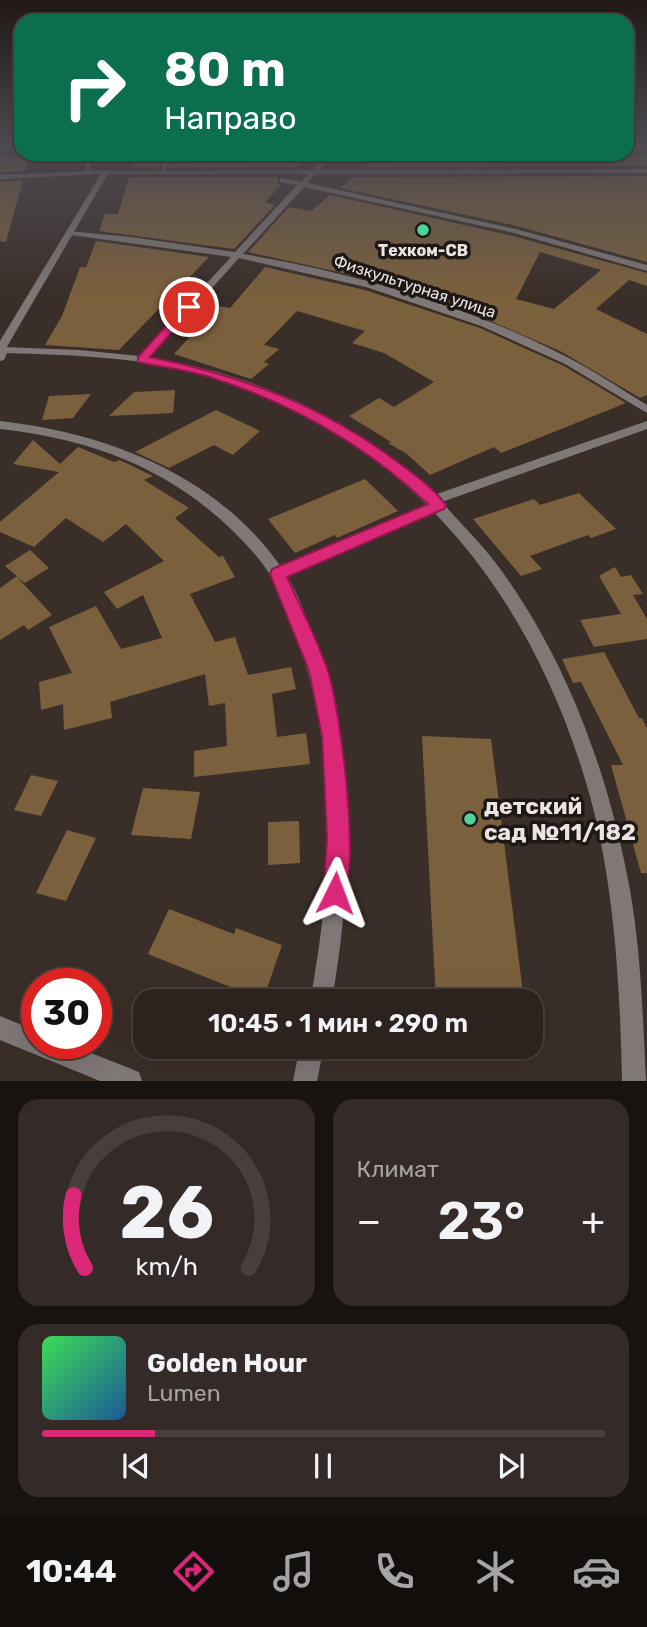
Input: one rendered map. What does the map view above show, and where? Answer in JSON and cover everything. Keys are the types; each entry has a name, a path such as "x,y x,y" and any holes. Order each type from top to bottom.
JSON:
{"street":[{"path":"93,195 1,353 142,359 208,373 290,403 333,425 372,450 436,503 481,552 513,597 546,655 575,721 599,797 619,888 632,996 634,1081"},
{"path":"142,359 291,195"},
{"path":"354,195 516,231 647,268"},
{"name":"Физкультурная улица","path":"71,233 133,239 236,255 346,277 479,322 543,348 647,410"},
{"path":"0,425 63,433 103,444 181,481 216,506 248,537 278,574 318,671 332,736 338,839 332,946 323,989"},
{"path":"278,574 436,503 647,425"},
{"path":"0,1028 130,1081"},
{"path":"305,1081 309,1059"}],"building":[{"path":"0,195 19,195 6,242 0,241"},
{"path":"124,195 271,195 265,202 275,205 234,249 99,231 105,214 118,214"},
{"path":"332,195 513,236 647,273 647,286 629,280 596,309 647,334 647,395 640,398 560,351 446,302 366,278 248,252 289,207 311,211","holes":["540,252 601,270 554,309 516,299"]},
{"path":"375,195 647,195 647,262 517,226"},
{"path":"96,241 209,257 119,350 45,345 62,316 80,267 86,267"},
{"path":"265,267 365,290 480,328 564,366 626,403 501,453 494,447 430,475 407,454 388,443 391,442 349,416 379,398 394,407 434,382 384,353 352,343 365,331 297,311 264,345 279,349 264,362 269,364 251,379 174,354 218,306 230,308"},
{"path":"175,390 173,413 109,416 134,392"},
{"path":"91,394 73,418 42,420 49,396"},
{"path":"216,410 260,431 233,455 214,445 169,468 135,452"},
{"path":"33,440 60,464 78,447 114,462 124,462 153,476 144,480 189,508 175,518 219,557 223,556 235,577 190,594 215,642 235,637 248,675 291,667 296,689 272,694 277,737 306,733 310,764 194,777 194,751 227,746 225,703 209,706 205,674 110,702 112,718 64,730 63,704 41,710 39,682 72,673 49,627 96,606 121,649 162,638 143,595 117,609 104,592 164,561 126,524 103,542 66,518 34,547 0,532 0,522 59,472 13,464"},
{"path":"365,479 398,511 295,553 268,519"},
{"path":"579,493 616,529 591,538 588,535 530,556 542,569 521,576 473,519 534,499 540,505"},
{"path":"30,550 49,568 25,583 18,578 52,615 28,630 24,625 0,640 0,588 17,576 5,566"},
{"path":"615,567 621,577 631,575 643,594 633,595 647,619 647,639 594,647 580,620 621,614 599,576"},
{"path":"604,652 647,728 647,873 641,873 611,765 623,765 581,682 573,683 562,659"},
{"path":"422,736 491,739 522,989 435,989"},
{"path":"31,775 58,781 41,816 14,810"},
{"path":"143,788 200,792 191,839 131,835"},
{"path":"299,821 300,863 268,865 268,822"},
{"path":"67,830 96,838 66,901 36,893"},
{"path":"169,909 234,934 236,928 282,945 267,989 236,989 148,954"}],"place":[{"name":"Техком-СВ","path":"423,230"},
{"name":"детский сад №11/182","path":"470,819"}],"route":[{"path":"189,307 142,359 208,373 251,386 290,403 333,425 372,450 408,476 439,505 278,574 299,619 318,671 332,736 338,839 335,893"}]}
